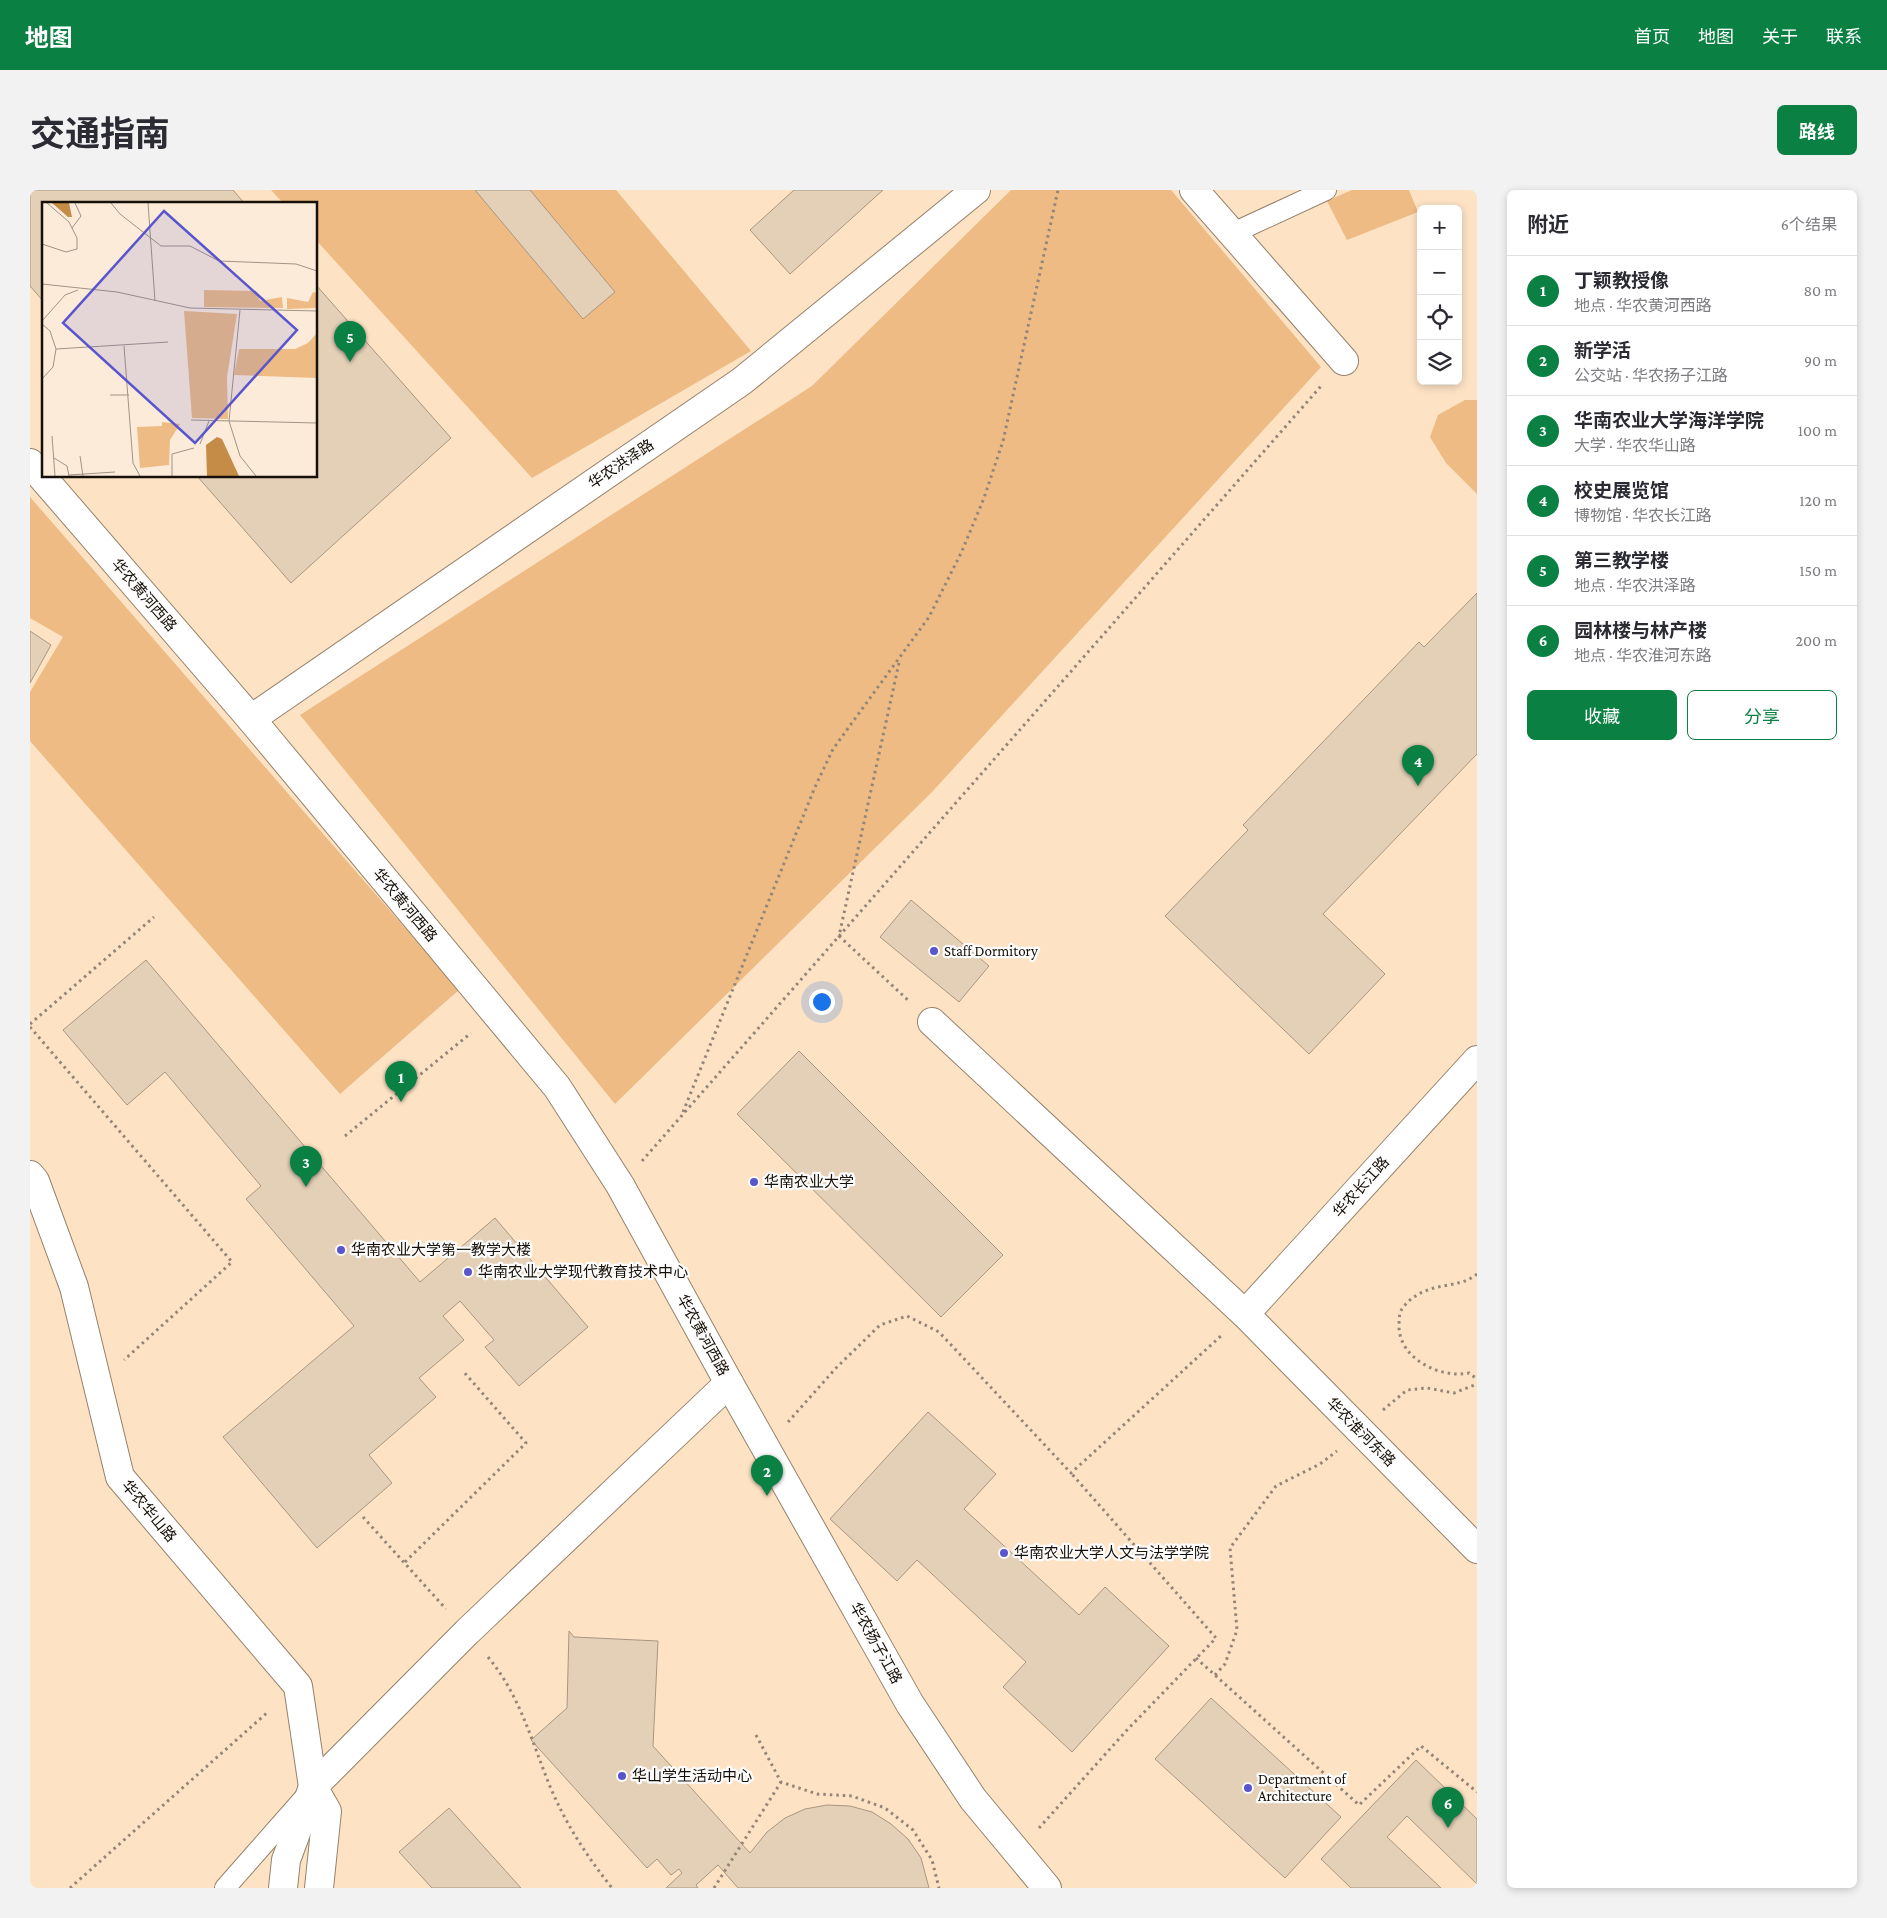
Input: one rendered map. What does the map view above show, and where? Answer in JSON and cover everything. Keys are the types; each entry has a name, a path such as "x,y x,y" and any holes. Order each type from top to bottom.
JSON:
{"street":[{"name":"华农洪泽路","path":"251,719 742,381 976,190"},
{"path":"1194,190 1344,360"},
{"name":"华农黄河西路","path":"30,463 42,477"},
{"name":"华农黄河西路","path":"43,478 251,719 557,1087 620,1186 729,1383"},
{"name":"华农淮河东路","path":"932,1022 1245,1314 1477,1550"},
{"name":"华农长江路","path":"1245,1314 1477,1060"},
{"name":"华农华山路","path":"30,1175 36,1181 74,1287 120,1477 298,1686"},
{"path":"283,1888 286,1860 313,1787 467,1632 729,1383"},
{"name":"华农扬子江路","path":"729,1383 910,1704 973,1799 1047,1888"},
{"path":"298,1686 313,1787 327,1811 319,1888"}],"lane":[{"path":"1233,233 1326,190"},
{"path":"225,1888 313,1787"}],"path":[{"path":"682,1115 815,787 833,749 900,660 929,617 962,551 1003,441 1058,190"},
{"path":"620,1186 1344,360"},
{"path":"839,936 900,660"},
{"path":"98,1384 232,1262 30,1026 154,917"},
{"path":"839,936 932,1022"},
{"path":"345,1136 495,1013"},
{"path":"1477,1274 1474,1277 1432,1287 1418,1293 1404,1305 1398,1318 1398,1334 1406,1348 1421,1364 1458,1375 1469,1373 1477,1379"},
{"path":"1071,1473 1245,1314"},
{"path":"759,1437 784,1426 836,1368 880,1325 907,1316 939,1332 1071,1473 1216,1638 1127,1730 1017,1852"},
{"path":"405,1562 526,1443 463,1371"},
{"path":"1215,1675 1225,1664 1237,1630 1230,1548 1276,1486 1320,1464 1361,1432 1398,1396 1407,1390 1427,1388 1454,1393 1477,1384"},
{"path":"363,1517 405,1562 504,1676 524,1715 550,1785 580,1847 612,1888"},
{"path":"1196,1658 1359,1805 1421,1746 1477,1792"},
{"path":"70,1888 298,1686"},
{"path":"756,1735 782,1782 817,1794 852,1796 885,1808 913,1830 932,1860 939,1888"},
{"path":"714,1888 782,1782"}],"shaded area":[{"name":"华南农业大学","path":"30,190 1477,190 1477,1888 30,1888"},
{"path":"271,190 616,190 751,351 532,478 318,242 318,202 282,202"},
{"path":"1011,190 1171,190 1321,367 932,792 615,1104 300,715 812,386"},
{"path":"1352,190 1409,190 1417,212 1347,240 1327,201"},
{"path":"1465,400 1477,400 1477,494 1446,463 1430,437 1438,415"},
{"path":"30,497 459,990 340,1094 30,741 30,692 63,637 30,618"}],"building":[{"path":"30,190 233,190 243,202 42,202 42,300 30,286"},
{"path":"475,190 530,190 615,292 583,319"},
{"path":"794,190 883,190 790,274 750,230"},
{"path":"318,287 451,438 291,583 199,478 318,478"},
{"path":"1477,593 1477,754 1323,914 1385,974 1309,1054 1165,916 1248,830 1243,825 1419,642 1424,647"},
{"path":"30,631 51,645 30,683"},
{"name":"Staff Dormitory","path":"911,900 989,966 959,1002 880,937"},
{"name":"华南农业大学第一教学大楼","path":"146,960 420,1282 495,1218 588,1327 519,1386 485,1347 494,1340 460,1301 443,1316 464,1340 419,1378 436,1397 369,1455 392,1483 317,1548 223,1437 354,1326 246,1199 261,1186 165,1072 127,1105 63,1030"},
{"path":"799,1051 1003,1255 941,1317 737,1114"},
{"path":"928,1412 996,1474 964,1509 1079,1615 1105,1587 1169,1646 1072,1752 1003,1687 1026,1662 917,1560 897,1581 830,1519"},
{"name":"华山学生活动中心","path":"569,1631 574,1637 658,1641 653,1746 750,1853 767,1832 785,1818 805,1809 827,1805 850,1806 872,1812 891,1824 908,1839 921,1858 929,1888 738,1888 718,1865 696,1885 698,1888 666,1888 682,1873 679,1869 671,1875 657,1859 647,1868 531,1740 567,1708"},
{"name":"Department of Architecture","path":"1211,1698 1341,1817 1285,1878 1155,1759"},
{"path":"1416,1760 1477,1819 1477,1884 1407,1816 1387,1837 1441,1888 1351,1888 1321,1859"},
{"path":"449,1808 521,1888 432,1888 399,1852"}],"place":[{"name":"第三教学楼","path":"350,362"},
{"name":"校史展览馆","path":"1418,786"},
{"name":"Staff Dormitory","path":"934,951"},
{"name":"丁颖教授像","path":"401,1102"},
{"name":"华南农业大学","path":"754,1182"},
{"name":"华南农业大学海洋学院","path":"306,1187"},
{"name":"华南农业大学第一教学大楼","path":"341,1250"},
{"name":"华南农业大学现代教育技术中心","path":"468,1272"},
{"name":"新学活","path":"767,1496"},
{"name":"华南农业大学人文与法学学院","path":"1004,1553"},
{"name":"华山学生活动中心","path":"622,1776"},
{"name":"Department of Architecture","path":"1248,1788"},
{"name":"园林楼与林产楼","path":"1448,1828"}]}
